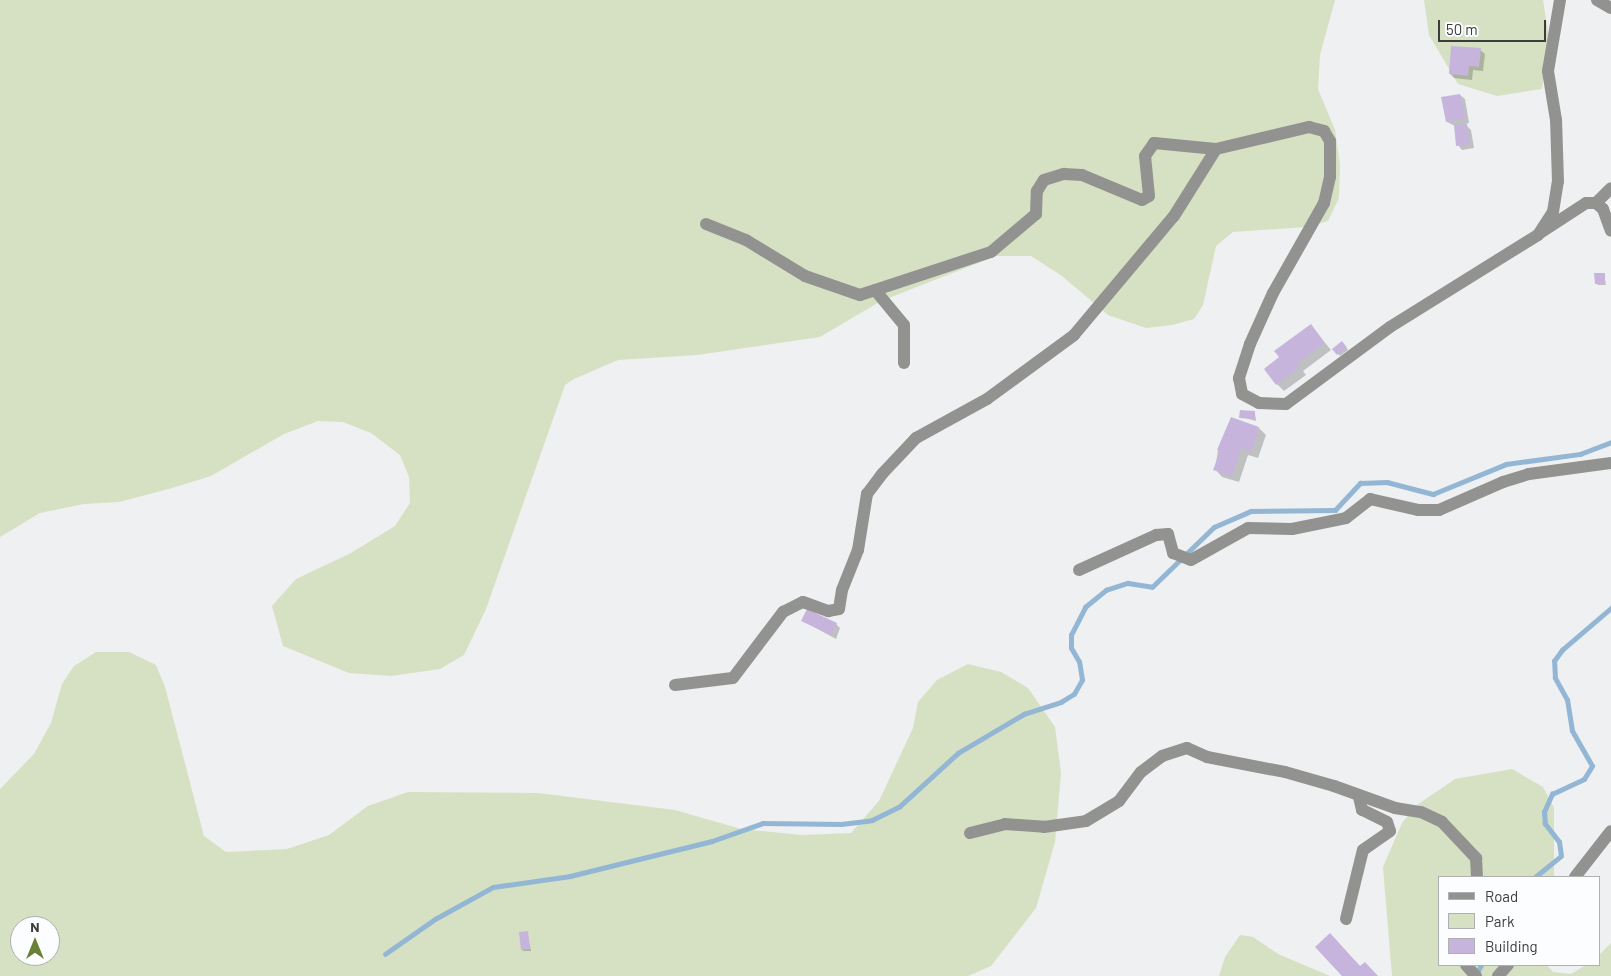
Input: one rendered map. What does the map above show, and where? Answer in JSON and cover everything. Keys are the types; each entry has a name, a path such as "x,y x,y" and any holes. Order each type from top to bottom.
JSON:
{"street":[{"path":"1538,235 1553,212 1558,182 1556,120 1548,71 1560,0"},
{"path":"1597,0 1611,8"},
{"path":"706,224 746,240 805,276 860,295 991,252 1036,214 1037,191 1044,180 1064,174 1082,175 1136,198 1148,199 1150,177 1145,156 1154,143 1216,149 1309,126 1324,131 1330,141 1330,176 1324,202 1273,293 1250,344 1239,378 1242,394 1260,403 1286,404 1390,327 1557,224 1578,205 1596,203 1611,188"},
{"path":"675,686 733,678 783,612 803,602 828,611 839,609 842,590 858,550 867,494 882,474 916,438 987,399 1074,335 1174,216 1216,149"},
{"path":"1596,203 1609,220 1611,232"},
{"path":"875,290 904,325 904,363"},
{"path":"1079,570 1156,535 1168,534 1173,554 1191,560 1248,528 1292,529 1346,518 1370,499 1418,510 1440,510 1503,482 1529,474 1611,462"},
{"path":"970,833 1005,824 1044,828 1086,822 1119,801 1141,772 1162,756 1187,748 1207,757 1334,786 1359,797 1421,812 1442,822 1476,858 1477,876"},
{"path":"1346,919 1363,850 1390,831 1387,822 1362,810 1359,797"},
{"path":"1576,876 1611,831"},
{"path":"1498,976 1507,966"}],"green space":[{"path":"0,0 1335,0 1320,55 1318,89 1335,130 1340,165 1339,198 1328,221 1306,227 1233,232 1216,246 1203,305 1194,319 1172,325 1146,328 1108,315 1062,276 1031,256 996,256 881,301 820,337 697,355 618,360 574,379 565,385 486,609 464,655 440,669 391,676 349,673 283,646 272,606 296,579 351,553 395,526 410,503 409,477 400,455 371,433 343,422 318,421 284,434 211,476 172,488 119,502 84,504 40,513 0,537"},
{"path":"1424,0 1543,0 1549,38 1542,89 1497,96 1458,84 1429,35"},
{"path":"96,652 129,652 156,665 165,687 204,836 226,852 287,849 329,835 368,806 408,792 538,793 675,810 741,829 802,835 851,833 879,801 913,728 918,702 937,680 968,664 1001,672 1028,688 1055,727 1061,773 1055,842 1036,908 991,966 968,976 0,976 0,789 34,754 51,723 62,684 74,666"},
{"path":"1512,769 1543,787 1554,808 1554,876 1438,876 1438,966 1548,966 1553,972 1571,974 1584,966 1601,966 1601,953 1611,943 1611,976 1392,976 1383,867 1402,823 1417,805 1455,779"},
{"path":"1240,935 1253,937 1278,954 1330,976 1219,976 1225,957"}],"building":[{"path":"1451,46 1481,48 1479,67 1469,66 1468,76 1449,74"},
{"path":"1460,94 1466,118 1446,122 1441,97"},
{"path":"1467,124 1470,144 1456,146 1454,125"},
{"path":"1594,273 1605,273 1605,283 1595,284"},
{"path":"1311,324 1325,343 1297,363 1300,367 1276,385 1264,369 1279,357 1274,351"},
{"path":"1342,341 1347,348 1337,355 1332,349"},
{"path":"1240,410 1255,411 1255,419 1239,418"},
{"path":"1231,417 1259,427 1251,452 1241,448 1232,476 1213,470 1220,451 1217,450"},
{"path":"807,609 837,623 831,635 801,621"},
{"path":"528,931 530,949 521,950 519,932"},
{"path":"1330,933 1360,966 1365,962 1378,976 1342,976 1315,947"}],"waterway":[{"path":"385,954 435,919 493,887 570,876 712,841 763,823 841,824 872,820 899,807 958,753 1024,714 1061,702 1074,694 1082,680 1079,662 1071,648 1071,635 1085,607 1106,590 1128,583 1152,587 1214,527 1251,511 1335,510 1360,483 1387,482 1433,494 1506,464 1580,454 1611,442"},
{"path":"1536,876 1561,856 1559,842 1545,824 1544,812 1552,794 1584,779 1592,766 1572,731 1567,700 1555,678 1554,661 1562,650 1611,608"},
{"path":"1476,975 1480,966"}]}
